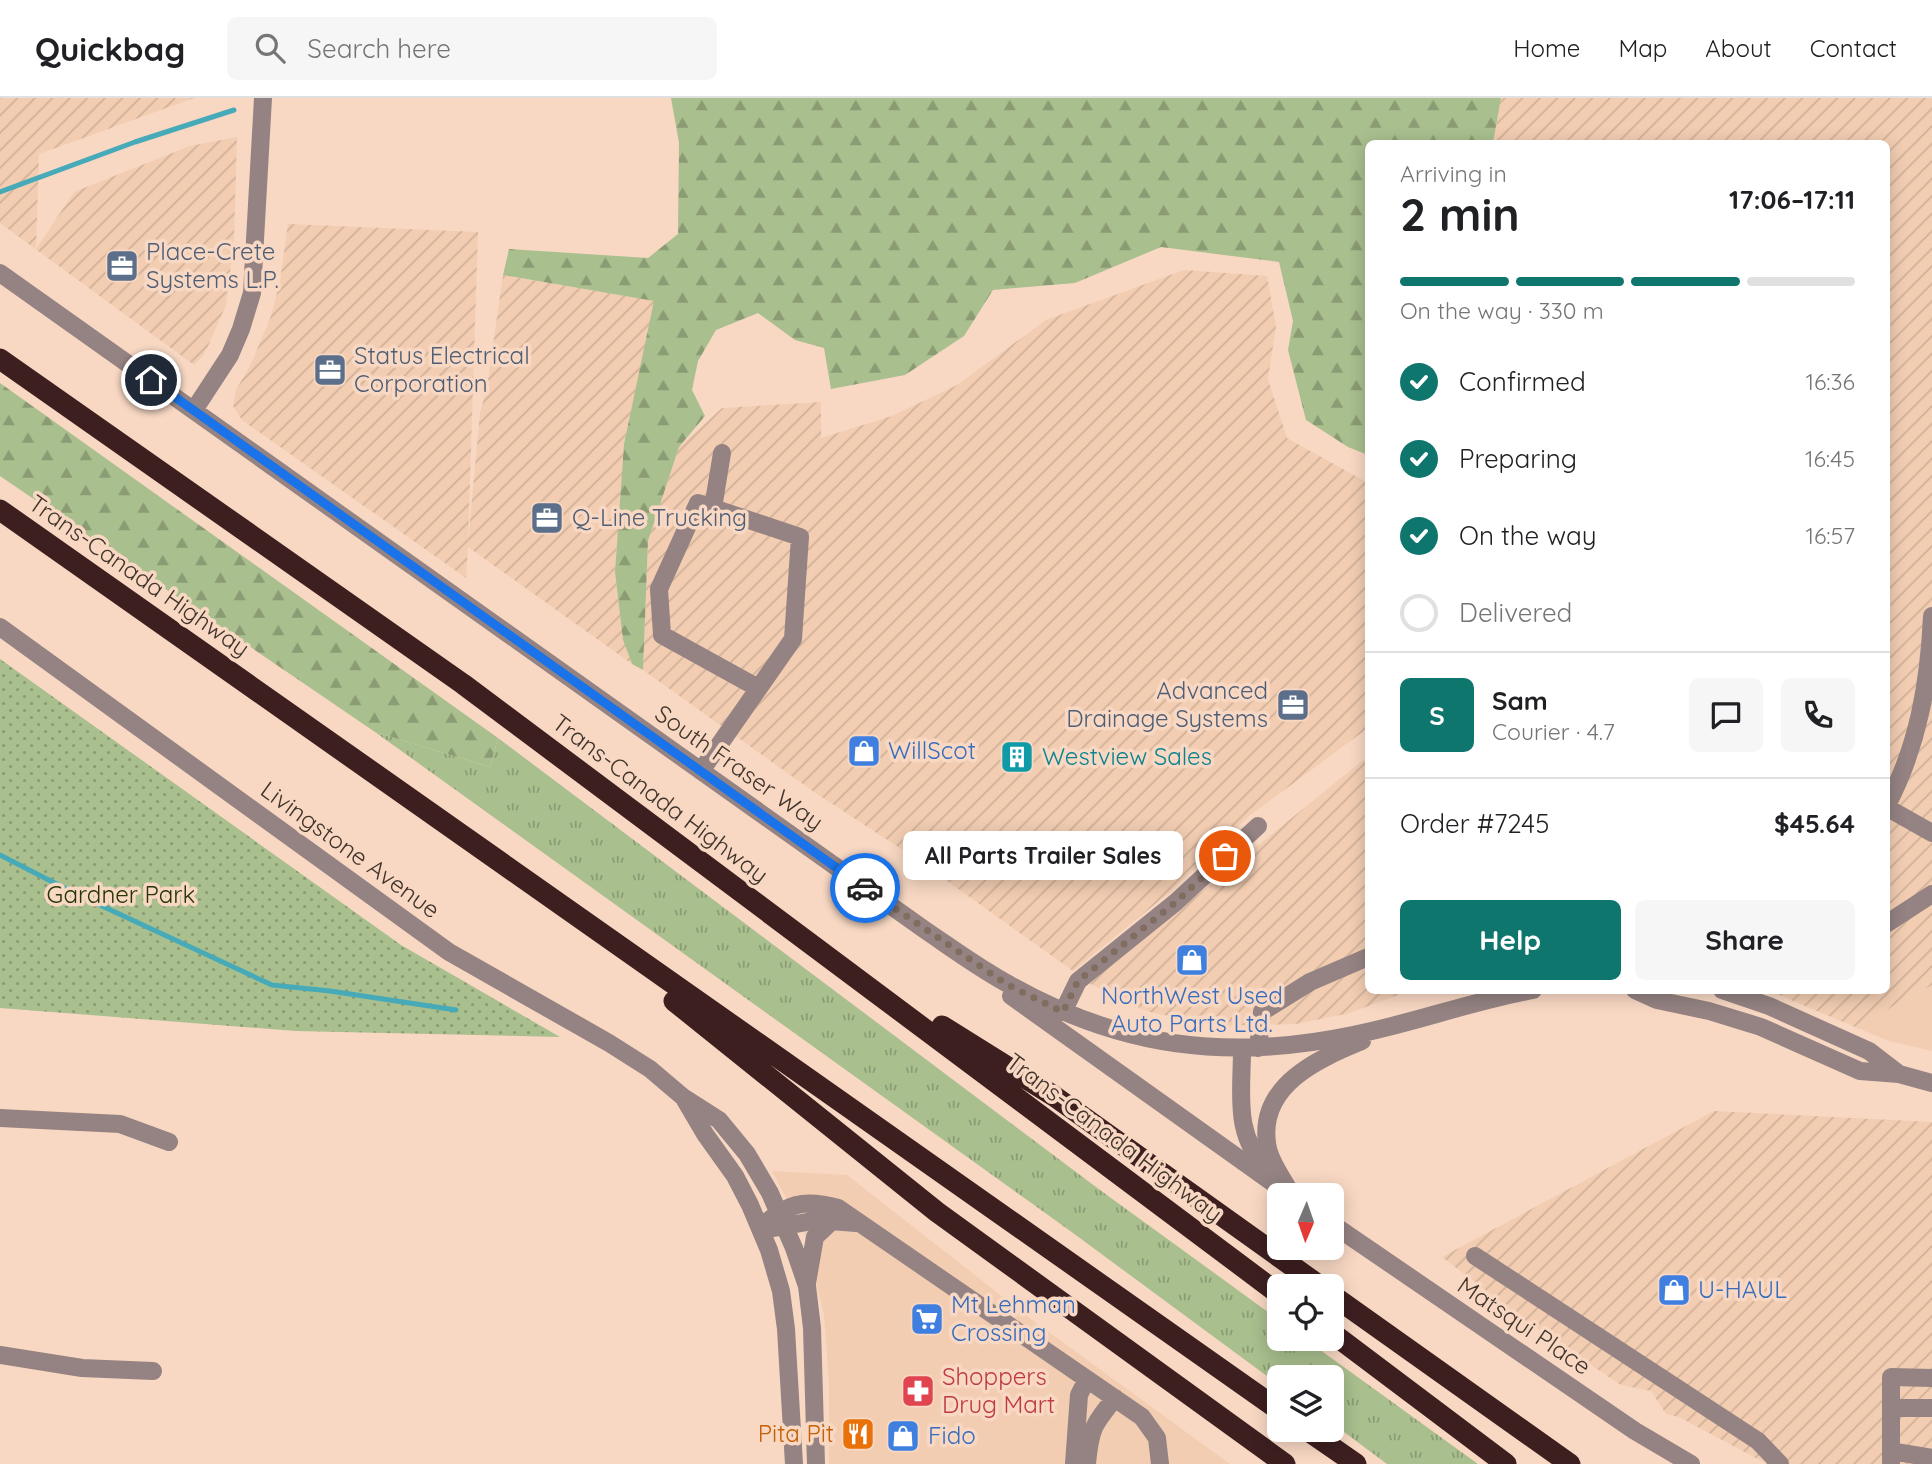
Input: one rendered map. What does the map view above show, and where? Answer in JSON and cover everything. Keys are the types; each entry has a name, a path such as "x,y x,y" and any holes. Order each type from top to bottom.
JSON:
{"highway":[{"name":"Trans-Canada Highway","path":"0,359 463,684 1267,1285"},
{"name":"Trans-Canada Highway","path":"0,510 1267,1402"},
{"path":"522,879 937,1212 1285,1464"},
{"path":"815,947 1054,1096 1303,1274"},
{"path":"1344,1304 1570,1464"},
{"path":"1344,1343 1506,1464"},
{"path":"1324,1442 1356,1464"}],"street":[{"path":"194,410 230,355 252,293 263,98"},
{"name":"South Fraser Way","path":"0,273 925,930 1008,985 1063,1012 1114,1031 1190,1047 1250,1048 1323,1041 1408,1023 1495,994"},
{"path":"713,508 722,453"},
{"path":"701,771 793,639 800,537 698,503 659,589 662,635 758,688"},
{"path":"1890,799 1905,769 1917,732 1931,648 1932,616"},
{"name":"Livingstone Avenue","path":"0,627 449,952 609,1043 650,1069 683,1097 719,1120 747,1154 782,1219 807,1286 812,1328 816,1464"},
{"path":"1890,809 1932,833"},
{"path":"1063,1012 1078,981 1176,902 1258,826"},
{"path":"1890,921 1932,894"},
{"path":"925,930 989,980 1274,1183"},
{"path":"1279,1183 1254,1157 1244,1135 1241,1112 1250,1048 1262,1012 1310,982 1365,958"},
{"path":"1644,994 1657,1000 1709,1011 1761,1027 1860,1071 1930,1077"},
{"path":"1747,994 1772,998 1868,1051 1899,1074"},
{"path":"1761,1027 1772,998"},
{"path":"1285,1183 1266,1142 1269,1118 1278,1093 1292,1078 1333,1054 1408,1023"},
{"name":"Livingstone Avenue","path":"683,1097 735,1176 760,1228 781,1291 785,1316 794,1464"},
{"path":"0,1118 120,1124 169,1142"},
{"path":"760,1228 782,1219 798,1204 822,1204 838,1209 1142,1417 1157,1438 1160,1464"},
{"path":"782,1219 859,1224"},
{"path":"807,1286 815,1237 831,1221"},
{"name":"Matsqui Place","path":"1344,1232 1635,1432 1691,1464"},
{"path":"1475,1256 1758,1441 1780,1464"},
{"path":"0,1355 82,1368 153,1371"},
{"path":"1932,1378 1891,1377 1891,1457 1932,1458"},
{"path":"1074,1464 1079,1395 1087,1379"},
{"path":"1087,1464 1089,1435 1098,1418 1115,1398"},
{"path":"1891,1408 1932,1408"}],"shaded area":[{"path":"0,98 194,98 39,154 36,249 74,192 190,146 237,137 234,240 226,305 203,356 194,365 0,223"},
{"path":"1501,98 1932,98 1932,985 1855,1027 1777,994 1890,994 1890,140 1494,140"},
{"path":"288,224 478,232 468,543 480,413 487,387 503,275 655,301 624,444 615,572 623,640 632,664 468,547 466,578 242,420 233,406 236,390 251,364 271,316 280,281"},
{"path":"1184,270 1267,276 1276,326 1268,379 1287,438 1365,481 1365,730 1249,816 1170,892 1073,971 643,670 648,541 679,447 722,408 821,402 821,438 892,416 957,385 1046,320"},
{"path":"1365,758 1365,994 1400,994 1350,1013 1296,1024 1216,1026 1150,1012 1089,983"},
{"path":"1932,985 1932,1051 1889,1041 1855,1027"},
{"name":"U-HAUL","path":"1714,1111 1932,1122 1932,1464 1767,1464 1679,1417 1666,1414 1651,1391 1621,1385 1530,1324 1442,1257"},
{"name":"Mt Lehman Crossing","path":"772,1171 847,1175 1035,1322 1230,1464 829,1464 829,1384 824,1315 804,1232"}],"green space":[{"path":"671,98 1501,98 1494,140 1365,140 1365,454 1348,447 1306,420 1288,350 1293,321 1279,262 1161,247 1075,283 993,290 964,336 905,375 831,389 824,348 795,340 758,313 716,330 698,361 692,390 705,416 679,447 648,541 643,670 632,664 623,640 615,572 624,444 654,301 503,275 509,249 648,258 678,234 679,143"},
{"path":"0,383 498,738 490,767 375,732 0,476"},
{"name":"Gardner Park","path":"0,659 401,945 560,1037 296,1031 0,1008"},
{"path":"375,732 490,767 498,738 1100,1190 1267,1311 1267,1351 1322,1351 1341,1365 1267,1365 1267,1376 1073,1233"},
{"path":"1344,1367 1478,1464 1387,1464 1344,1432"}],"waterway":[{"path":"0,192 135,142 234,110"},
{"path":"0,855 74,893 272,985 456,1010"}],"way so far":[{"path":"865,888 1008,985 1063,1012 1078,981 1176,902 1225,856"}],"place":[{"name":"Place-Crete Systems L.P.","path":"122,266"},
{"name":"Status Electrical Corporation","path":"330,370"},
{"name":"Q-Line Trucking","path":"547,518"},
{"name":"Advanced Drainage Systems","path":"1293,705"},
{"name":"WillScot","path":"864,751"},
{"name":"Westview Sales","path":"1017,757"},
{"name":"All Parts Trailer Sales","path":"1225,856"},
{"name":"NorthWest Used Auto Parts Ltd.","path":"1192,960"},
{"name":"U-HAUL","path":"1674,1290"},
{"name":"Mt Lehman Crossing","path":"927,1319"},
{"name":"Shoppers Drug Mart","path":"918,1391"},
{"name":"Pita Pit","path":"858,1434"},
{"name":"Fido","path":"903,1436"}],"route":[{"path":"151,380 865,888"}]}
